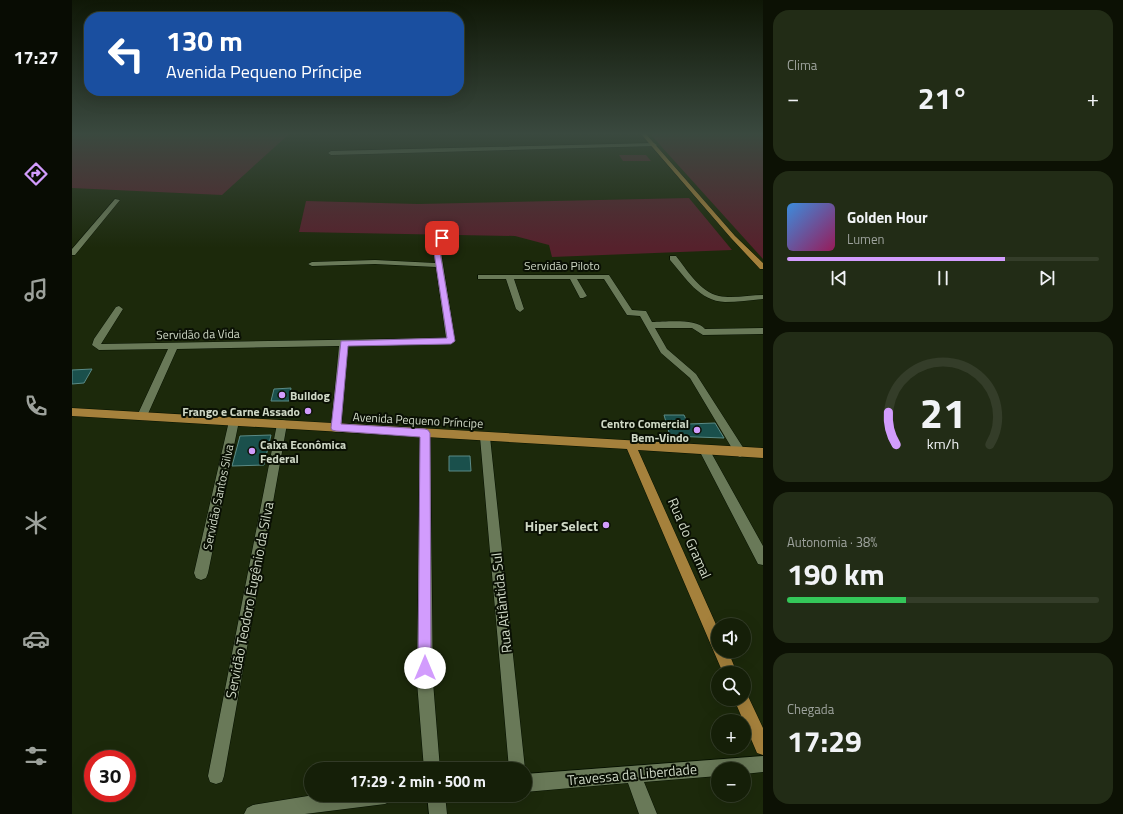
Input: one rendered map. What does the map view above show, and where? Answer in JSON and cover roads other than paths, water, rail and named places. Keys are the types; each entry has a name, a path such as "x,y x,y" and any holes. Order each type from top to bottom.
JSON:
{"main road":[{"path":"677,172 763,267"},
{"name":"Avenida Pequeno Príncipe","path":"72,412 763,453"},
{"name":"Rua do Gramal","path":"630,445 711,629"},
{"path":"745,706 763,747"}],"street":[{"path":"72,253 117,200"},
{"path":"312,264 375,262 439,265 437,249 442,238"},
{"path":"673,258 706,294 717,298 763,297"},
{"name":"Servidão da Vida","path":"119,309 97,341 96,346 451,341 439,265"},
{"name":"Servidão Piloto","path":"481,277 606,277 630,313 643,313 659,344 668,355 693,376 740,452"},
{"path":"509,277 520,308"},
{"path":"572,277 583,296"},
{"path":"649,325 693,325 699,327 703,332 763,331"},
{"path":"336,428 344,343"},
{"path":"142,416 174,346"},
{"name":"Servidão Santos Silva","path":"201,573 234,422"},
{"name":"Servidão Teodoro Eugênio da Silva","path":"216,776 282,424"},
{"path":"425,433 425,682 431,762"},
{"name":"Rua Atlântida Sul","path":"485,437 516,762"},
{"path":"704,450 763,559"},
{"name":"Travessa da Liberdade","path":"532,782 763,764"},
{"path":"633,774 648,814"},
{"path":"253,814 324,802"},
{"path":"437,802 438,814"}],"place":[{"name":"Bulldog","path":"282,395"},
{"name":"Frango e Carne Assado","path":"308,411"},
{"name":"Centro Comercial Bem-Vindo","path":"697,430"},
{"name":"Caixa Econômica Federal","path":"252,451"},
{"name":"Hiper Select","path":"606,525"}]}
